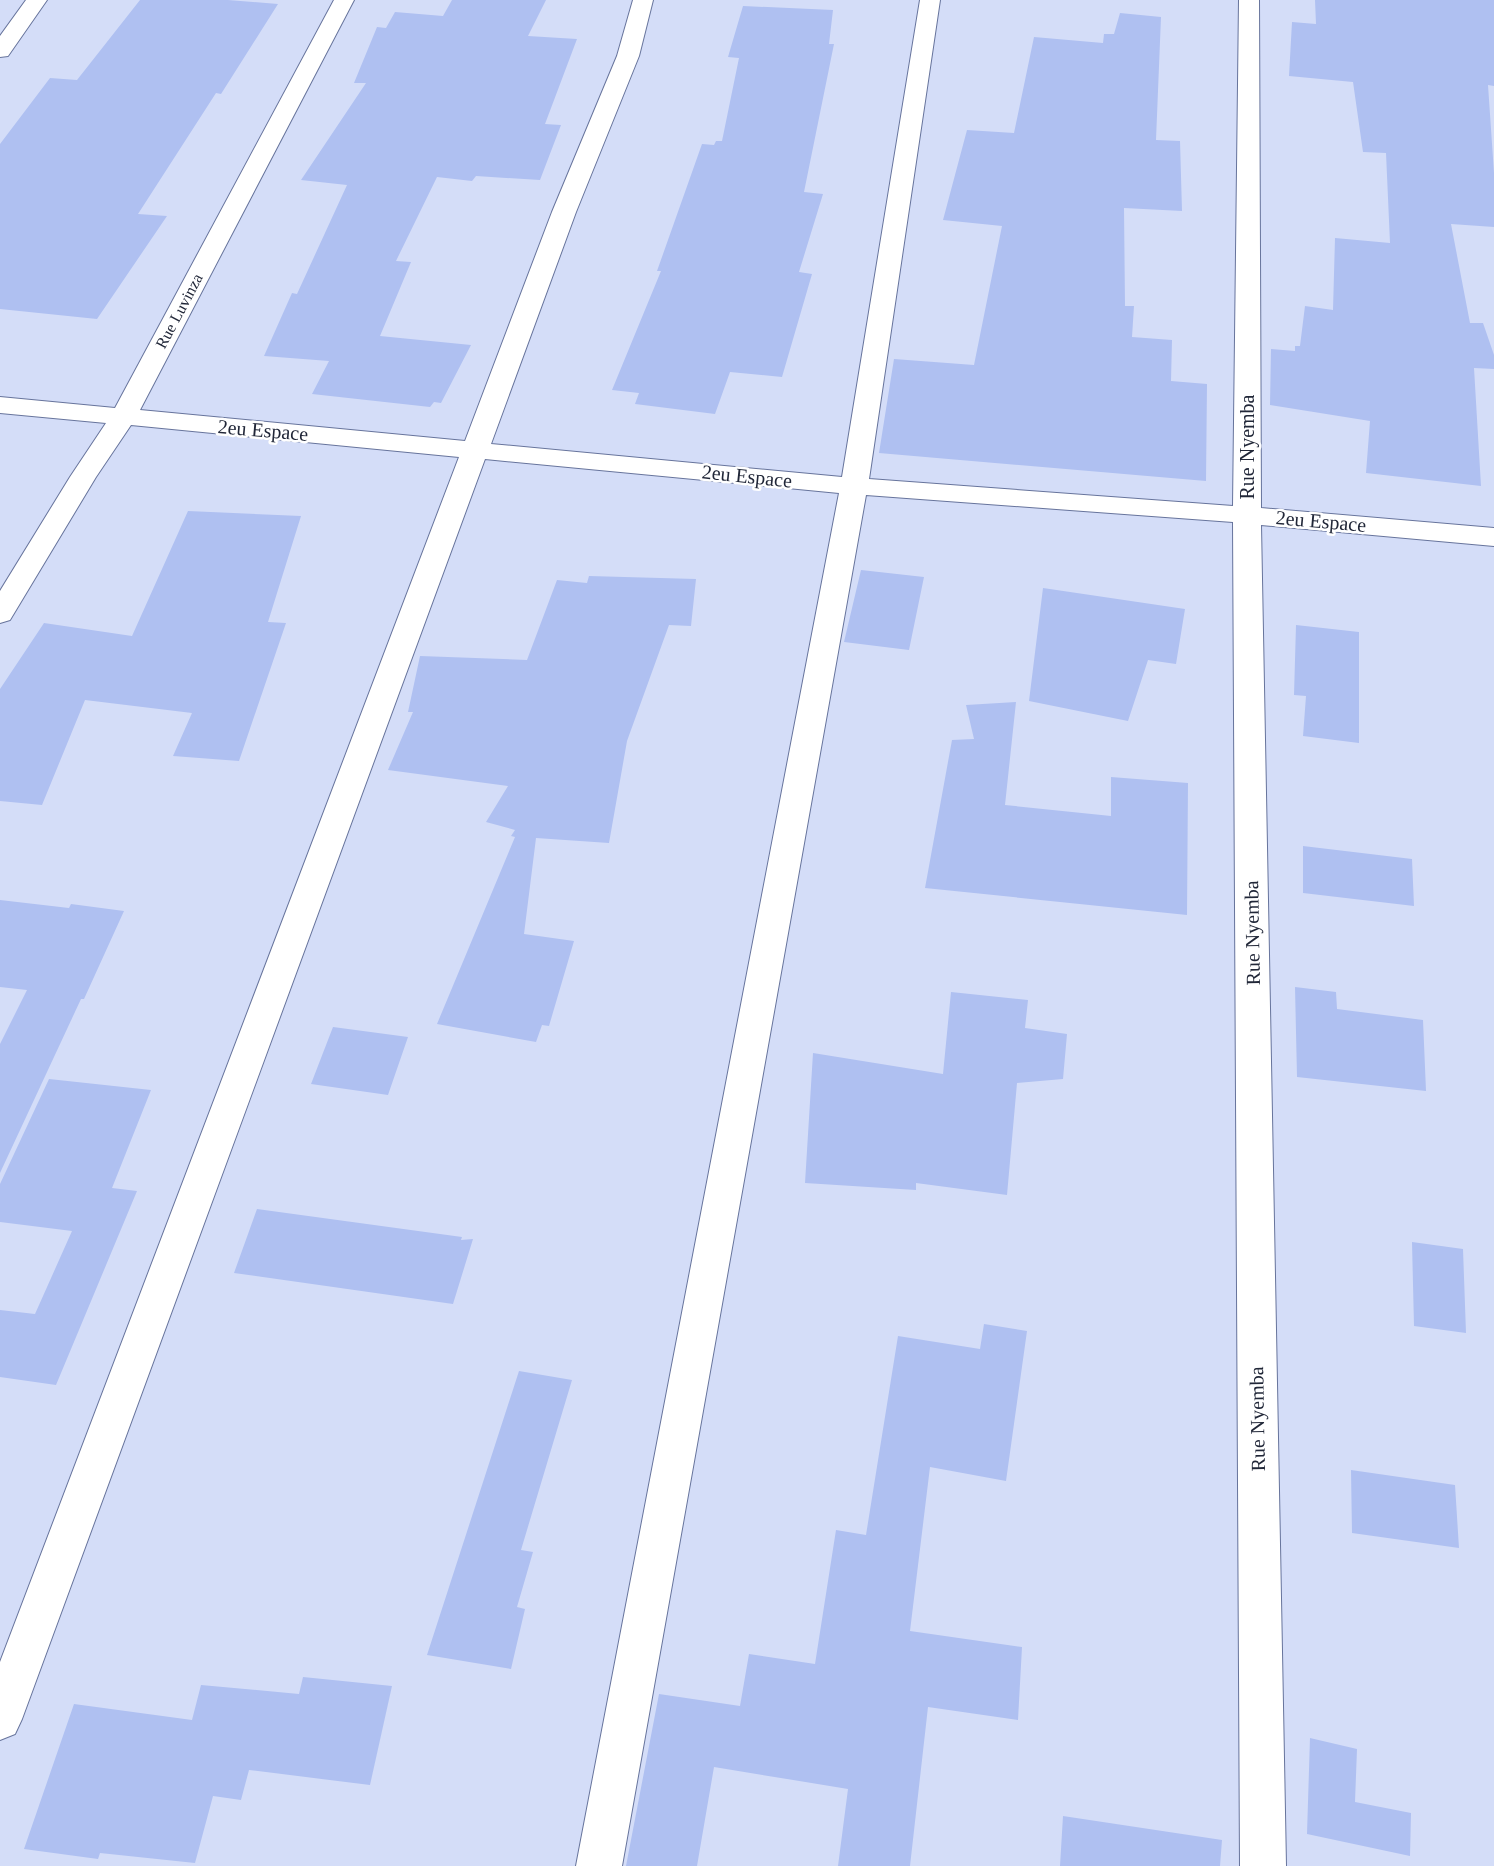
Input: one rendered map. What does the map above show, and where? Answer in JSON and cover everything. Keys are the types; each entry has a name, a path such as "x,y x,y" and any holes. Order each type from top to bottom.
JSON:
{"street":[{"path":"0,51 37,0"},
{"name":"Rue Luvinza","path":"0,614 123,416 344,0"},
{"path":"0,1719 564,212 628,56 644,0"},
{"path":"599,1866 854,486 930,0"},
{"name":"Rue Nyemba","path":"1249,0 1247,515 1263,1866"},
{"name":"2eu Espace","path":"0,405 854,486 1247,515 1494,537"}],"building":[{"path":"140,0 228,0 278,4 221,94 216,93 138,214 167,216 97,319 0,309 0,144 50,78 77,80"},
{"path":"452,0 546,0 528,36 577,39 545,124 561,125 540,180 476,176 472,181 437,177 396,261 411,262 380,336 471,345 441,403 434,402 430,407 312,394 329,361 264,356 292,293 297,294 347,185 301,180 366,83 354,83 377,27 386,28 395,12 443,16"},
{"path":"1315,0 1494,0 1494,86 1488,85 1494,173 1494,227 1451,224 1470,323 1483,323 1494,355 1494,369 1474,368 1481,486 1366,473 1370,421 1270,405 1271,349 1295,351 1295,346 1300,346 1305,306 1333,310 1335,238 1390,243 1386,153 1363,152 1353,82 1289,76 1292,22 1316,24"},
{"path":"743,6 833,10 829,44 834,44 804,192 823,194 799,272 812,274 782,377 730,372 715,414 635,404 639,393 612,390 661,271 657,271 702,144 714,145 716,141 722,141 739,58 728,57"},
{"path":"1120,13 1161,17 1156,140 1180,141 1182,211 1124,208 1125,306 1134,306 1132,337 1172,340 1171,381 1207,384 1206,481 879,453 894,359 974,365 1002,226 943,220 967,130 1014,133 1034,37 1103,43 1104,34 1114,34"},
{"path":"188,511 301,516 268,622 286,623 239,761 173,756 192,713 85,700 42,805 0,801 0,689 44,623 132,636"},
{"path":"861,570 924,577 909,650 844,642"},
{"path":"589,576 696,579 691,626 669,625 627,741 609,843 536,838 524,934 574,941 549,1026 542,1025 536,1042 437,1024 515,837 511,836 515,830 486,822 508,786 388,770 413,712 408,712 420,656 527,660 557,580 587,583"},
{"path":"1043,588 1185,609 1176,664 1148,660 1128,721 1029,701"},
{"path":"1296,625 1359,632 1359,743 1303,736 1306,696 1294,695"},
{"path":"1016,702 1005,805 1111,816 1111,777 1188,783 1187,915 925,888 952,740 974,739 966,705"},
{"path":"1303,846 1412,859 1414,906 1303,893"},
{"path":"0,900 69,908 71,904 124,911 0,1173 0,1044 27,990 0,987"},
{"path":"1295,987 1336,992 1337,1009 1423,1020 1426,1091 1297,1077"},
{"path":"951,992 1028,1000 1025,1028 1067,1034 1063,1079 1017,1083 1007,1195 916,1183 916,1190 805,1183 813,1053 943,1074"},
{"path":"333,1027 408,1037 388,1095 311,1084"},
{"path":"49,1079 151,1090 112,1188 137,1191 56,1385 0,1377 0,1310 35,1314 72,1231 0,1222 0,1184"},
{"path":"257,1209 462,1237 461,1240 473,1239 453,1304 234,1273"},
{"path":"1412,1242 1463,1249 1466,1333 1414,1326"},
{"path":"984,1324 1027,1331 1006,1481 930,1467 910,1631 1022,1647 1018,1720 928,1707 910,1866 838,1866 848,1789 714,1767 697,1866 626,1866 659,1694 740,1706 749,1654 815,1664 836,1530 866,1535 898,1336 980,1349"},
{"path":"519,1371 572,1380 521,1550 533,1552 517,1607 525,1609 511,1669 427,1655"},
{"path":"1351,1470 1455,1485 1459,1548 1352,1533"},
{"path":"303,1677 392,1686 370,1785 249,1770 241,1800 213,1796 195,1863 100,1853 98,1859 24,1849 74,1704 192,1720 201,1685 299,1694"},
{"path":"1310,1738 1357,1749 1355,1802 1411,1813 1410,1856 1307,1834"},
{"path":"1063,1816 1222,1840 1220,1866 1060,1866"}]}
